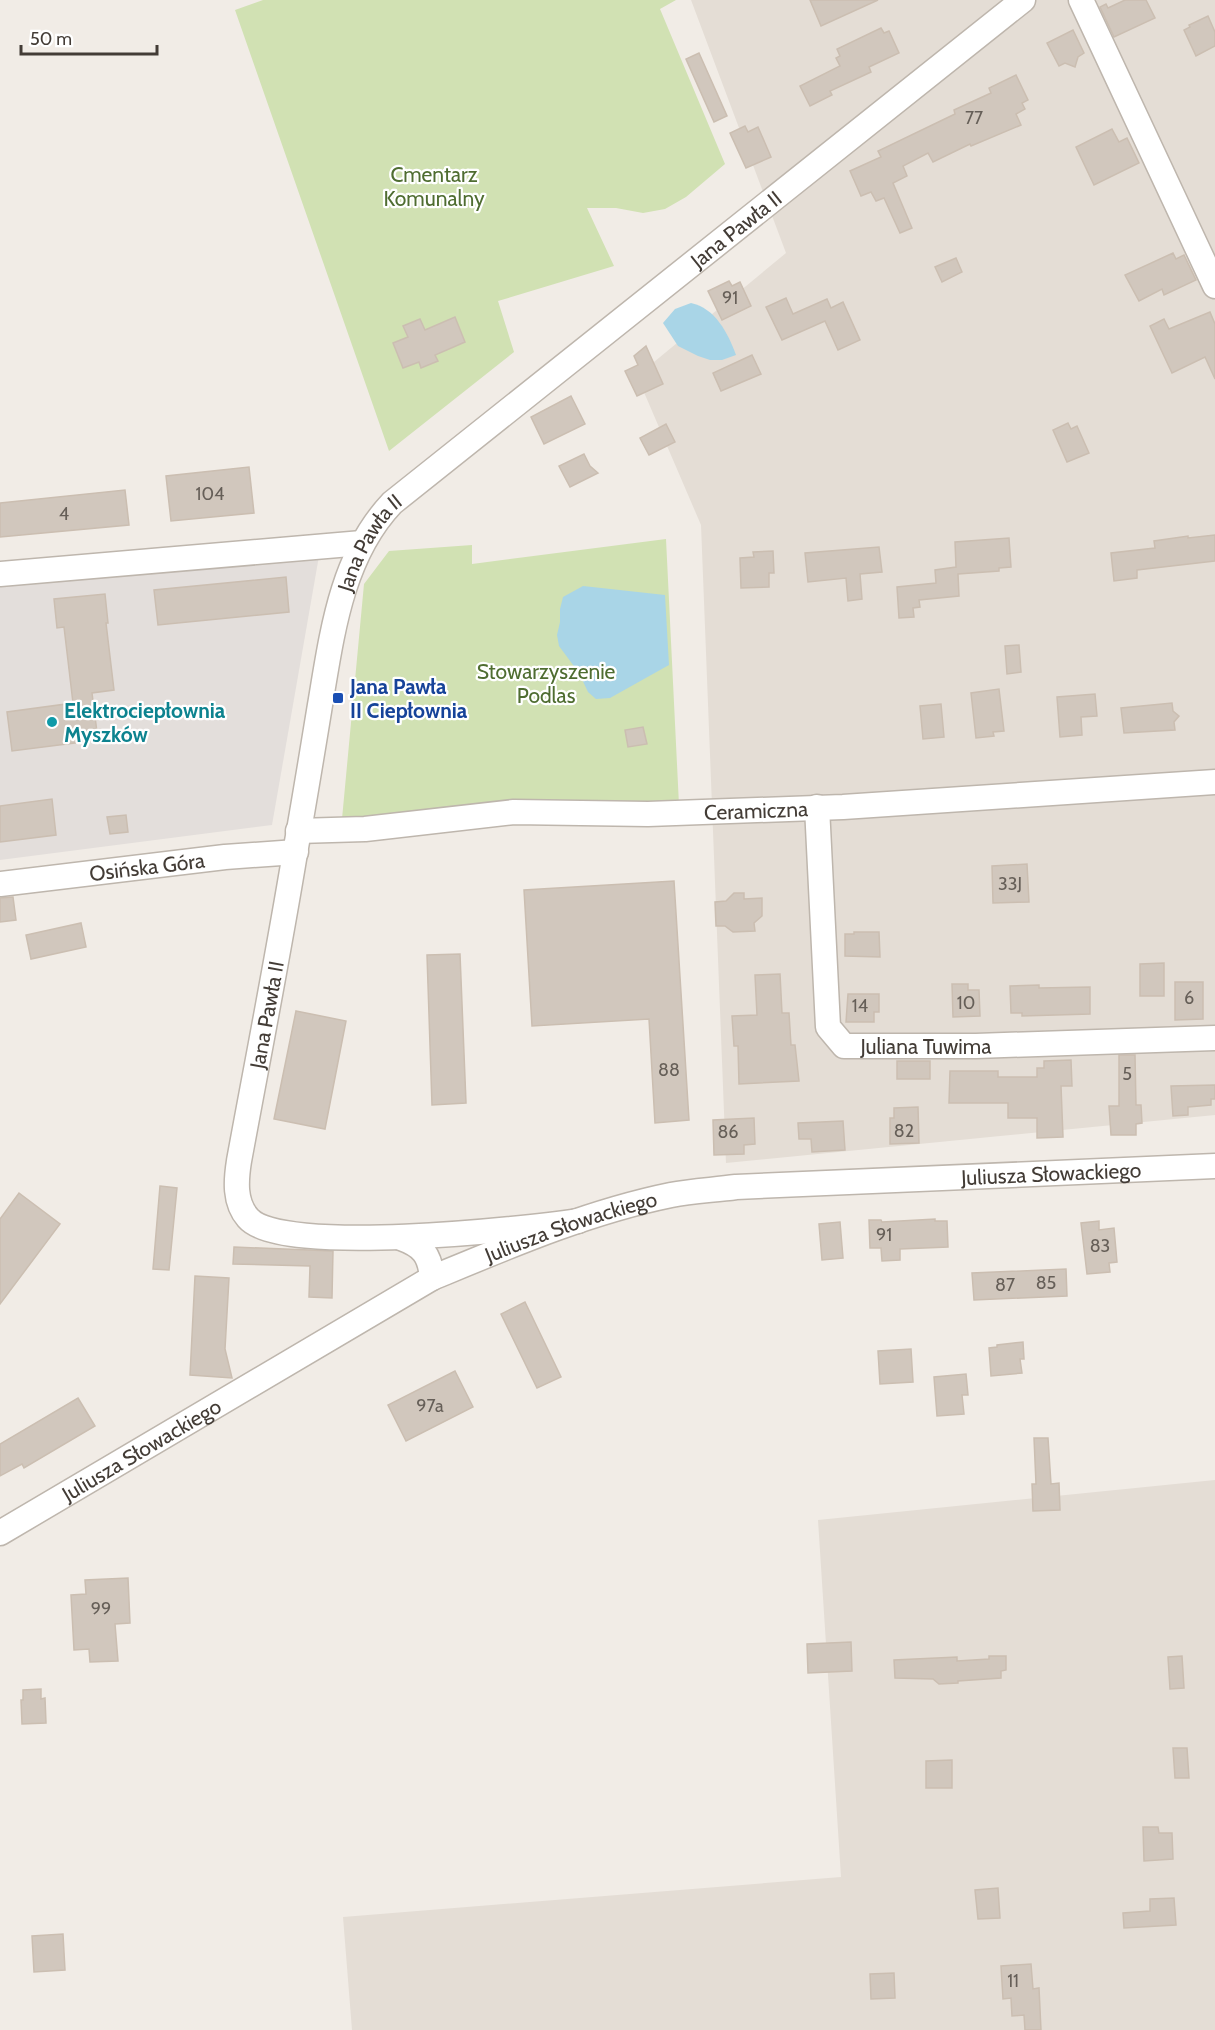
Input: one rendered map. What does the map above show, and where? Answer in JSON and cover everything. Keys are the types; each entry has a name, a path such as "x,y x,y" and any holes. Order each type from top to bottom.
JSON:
{"street":[{"name":"Jana Pawła II","path":"578,1221 516,1230 401,1238 313,1235 266,1230 248,1219 242,1208 237,1194 236,1179 239,1161 337,612 347,579 362,543 392,503 1023,0"},
{"path":"1081,0 1215,286"},
{"path":"0,574 362,543"},
{"name":"Ceramiczna","path":"297,842 365,829 514,812 648,814 817,807 1215,782"},
{"name":"Juliana Tuwima","path":"817,807 828,1027 844,1046 976,1046 1215,1038"},
{"name":"Osińska Góra","path":"0,884 225,857 297,842"},
{"name":"Juliusza Słowackiego","path":"0,1533 432,1278 578,1221 672,1195 735,1187 1215,1166"},
{"name":"Jana Pawła II","path":"401,1238 415,1243 426,1252 432,1278"}],"shaded area":[{"path":"691,0 1215,0 1215,1115 726,1163 701,525 637,376 786,253"},
{"path":"319,556 272,825 0,860 0,585"},
{"path":"1215,1480 1215,2030 352,2030 343,1917 841,1877 818,1520"}],"green space":[{"name":"Cmentarz Komunalny","path":"263,0 676,0 660,9 725,164 686,197 665,209 643,213 616,208 587,208 614,266 498,301 514,352 389,451 235,10"},
{"name":"Stowarzyszenie Podlas","path":"666,539 679,805 342,819 364,584 389,551 472,545 472,564"}],"water":[{"path":"691,303 714,316 725,330 736,355 722,360 710,360 678,346 663,323 675,309"},
{"path":"583,586 665,595 669,665 610,698 596,699 588,692 579,673 559,646 557,635 563,597"}],"building":[{"path":"810,0 878,0 821,26"},
{"path":"1125,0 1146,0 1155,18 1114,37 1100,7 1106,4 1108,8"},
{"path":"1208,16 1215,32 1215,46 1196,56 1184,30"},
{"path":"881,28 884,33 889,31 899,53 869,67 871,72 830,91 832,95 810,106 800,86 840,66 836,58 840,56 837,49"},
{"path":"1073,30 1084,53 1078,57 1075,67 1065,63 1059,66 1047,43"},
{"path":"699,53 727,116 714,122 686,59"},
{"path":"1016,75 1028,100 1022,103 1025,109 1016,114 1021,125 971,146 970,144 933,162 928,153 903,166 907,176 893,183 912,228 900,233 884,198 876,201 871,192 861,196 850,171 881,157 878,151 955,114 954,110 991,93 989,88"},
{"path":"745,126 748,132 758,127 771,157 746,168 730,133"},
{"path":"1112,129 1119,142 1127,138 1139,163 1094,185 1076,147"},
{"path":"1173,253 1176,259 1184,255 1196,280 1164,295 1162,289 1139,301 1125,275"},
{"path":"956,258 962,272 942,282 935,267"},
{"path":"729,281 732,286 740,282 751,306 722,320 708,291"},
{"path":"786,298 793,314 827,299 831,308 843,302 860,340 838,350 825,321 782,340 766,307"},
{"path":"1210,312 1215,324 1215,379 1205,357 1172,373 1150,326 1164,319 1169,329"},
{"path":"455,317 465,342 435,355 438,361 421,368 419,362 403,368 393,343 408,337 403,326 420,319 425,330"},
{"path":"646,346 663,384 637,396 625,371 638,365 634,356"},
{"path":"752,355 761,374 721,391 713,373"},
{"path":"571,396 585,424 544,444 531,417"},
{"path":"1068,423 1071,429 1077,426 1089,453 1067,462 1053,430"},
{"path":"666,424 675,442 649,455 640,438"},
{"path":"584,454 590,466 598,473 570,487 559,466"},
{"path":"249,467 254,513 171,521 166,476"},
{"path":"125,490 129,525 0,537 0,503"},
{"path":"1215,535 1215,561 1137,570 1137,578 1114,581 1111,553 1155,548 1154,541"},
{"path":"1009,538 1011,567 999,568 999,571 958,574 959,596 919,600 920,607 913,608 914,617 899,618 897,587 936,583 935,570 956,567 955,542"},
{"path":"879,547 882,572 860,574 862,599 848,601 846,578 808,582 805,553"},
{"path":"773,551 774,573 769,573 769,587 741,588 740,558 754,557 753,552"},
{"path":"286,577 289,612 158,625 154,590"},
{"path":"105,594 114,690 92,693 98,740 12,751 7,712 73,703 64,627 57,628 54,599"},
{"path":"1019,645 1021,672 1007,674 1005,646"},
{"path":"999,689 1004,731 993,732 994,736 976,738 971,693"},
{"path":"1095,694 1097,716 1081,717 1082,735 1060,737 1057,697"},
{"path":"1172,703 1173,711 1179,716 1174,722 1175,730 1124,733 1121,708"},
{"path":"941,704 944,737 923,739 920,706"},
{"path":"643,727 647,744 628,747 625,730"},
{"path":"52,799 56,835 0,842 0,806"},
{"path":"126,815 128,832 110,834 107,817"},
{"path":"1027,864 1029,902 993,903 992,866"},
{"path":"674,881 689,1120 655,1123 649,1019 532,1026 524,890"},
{"path":"734,893 744,893 744,899 762,898 762,916 754,923 755,931 733,932 725,926 716,926 715,902 726,901"},
{"path":"13,897 16,920 0,922 0,898"},
{"path":"81,923 86,947 31,959 26,935"},
{"path":"854,932 879,932 880,957 845,956 845,934 854,934"},
{"path":"460,954 466,1103 432,1105 427,955"},
{"path":"1164,963 1164,996 1140,996 1140,964"},
{"path":"780,974 782,1013 789,1013 791,1045 795,1045 799,1081 739,1084 738,1046 734,1046 732,1016 757,1015 755,975"},
{"path":"1175,982 1203,982 1203,1019 1175,1020"},
{"path":"952,984 968,984 968,990 979,990 980,1016 953,1017"},
{"path":"1039,985 1039,988 1090,987 1090,1014 1022,1016 1022,1013 1011,1013 1010,986"},
{"path":"848,994 879,994 879,1012 874,1012 874,1022 846,1022"},
{"path":"296,1011 346,1021 325,1129 274,1119"},
{"path":"1119,1055 1135,1055 1136,1105 1141,1105 1142,1123 1136,1124 1136,1135 1111,1135 1109,1106 1119,1106"},
{"path":"1071,1060 1072,1086 1061,1086 1063,1137 1037,1138 1037,1118 1008,1118 1008,1103 949,1103 950,1071 998,1071 998,1077 1037,1077 1037,1068 1044,1068 1044,1061"},
{"path":"897,1061 930,1061 930,1079 897,1079"},
{"path":"1215,1085 1215,1099 1211,1099 1211,1105 1188,1107 1188,1115 1173,1116 1171,1086"},
{"path":"918,1107 919,1143 890,1144 890,1118 894,1118 894,1108"},
{"path":"754,1118 755,1144 744,1145 744,1154 714,1155 713,1120"},
{"path":"843,1121 845,1150 812,1152 811,1139 799,1139 798,1123"},
{"path":"160,1186 177,1188 169,1270 153,1269"},
{"path":"19,1193 60,1224 0,1304 0,1219"},
{"path":"935,1219 935,1221 947,1221 948,1247 900,1249 900,1260 882,1261 881,1248 870,1248 869,1220 881,1220 882,1222"},
{"path":"1099,1221 1099,1230 1114,1228 1117,1262 1109,1263 1110,1272 1087,1274 1081,1223"},
{"path":"840,1222 843,1258 822,1260 819,1224"},
{"path":"234,1247 333,1251 332,1298 309,1297 310,1266 233,1264"},
{"path":"1066,1269 1067,1296 974,1300 972,1273"},
{"path":"195,1276 229,1278 225,1349 232,1378 190,1375"},
{"path":"525,1302 561,1377 537,1388 501,1314"},
{"path":"1023,1342 1024,1359 1020,1359 1022,1373 991,1376 989,1348"},
{"path":"911,1349 913,1382 880,1384 878,1351"},
{"path":"455,1371 473,1407 406,1441 388,1405"},
{"path":"966,1374 968,1395 962,1395 964,1414 937,1416 934,1377"},
{"path":"78,1398 95,1426 24,1468 22,1464 0,1476 0,1444"},
{"path":"1034,1438 1048,1438 1051,1484 1059,1483 1060,1510 1033,1511 1032,1484 1036,1484"},
{"path":"128,1578 130,1623 115,1624 118,1661 90,1662 89,1649 74,1650 71,1595 86,1594 85,1580"},
{"path":"851,1642 852,1671 808,1673 807,1644"},
{"path":"989,1656 1006,1656 1006,1670 1001,1671 1001,1678 939,1684 933,1679 895,1678 894,1660 957,1657 957,1661 989,1659"},
{"path":"1182,1656 1184,1688 1170,1689 1168,1657"},
{"path":"41,1689 41,1699 45,1698 46,1723 22,1724 23,1690"},
{"path":"1173,1748 1187,1748 1189,1778 1175,1778"},
{"path":"952,1760 952,1788 926,1788 926,1761"},
{"path":"1143,1827 1158,1827 1159,1833 1172,1833 1173,1859 1144,1861"},
{"path":"998,1888 1000,1918 978,1919 975,1890"},
{"path":"1174,1898 1176,1925 1124,1928 1123,1913 1150,1911 1150,1899"},
{"path":"63,1934 65,1970 34,1972 32,1936"},
{"path":"1031,1964 1033,1989 1039,1988 1041,2030 1025,2030 1024,2015 1012,2016 1011,1998 1003,1999 1001,1966"},
{"path":"894,1973 895,1998 871,1999 870,1974"}],"place":[{"name":"Jana Pawła II Ciepłownia","path":"338,698"},
{"name":"Elektrociepłownia Myszków","path":"52,722"}]}
